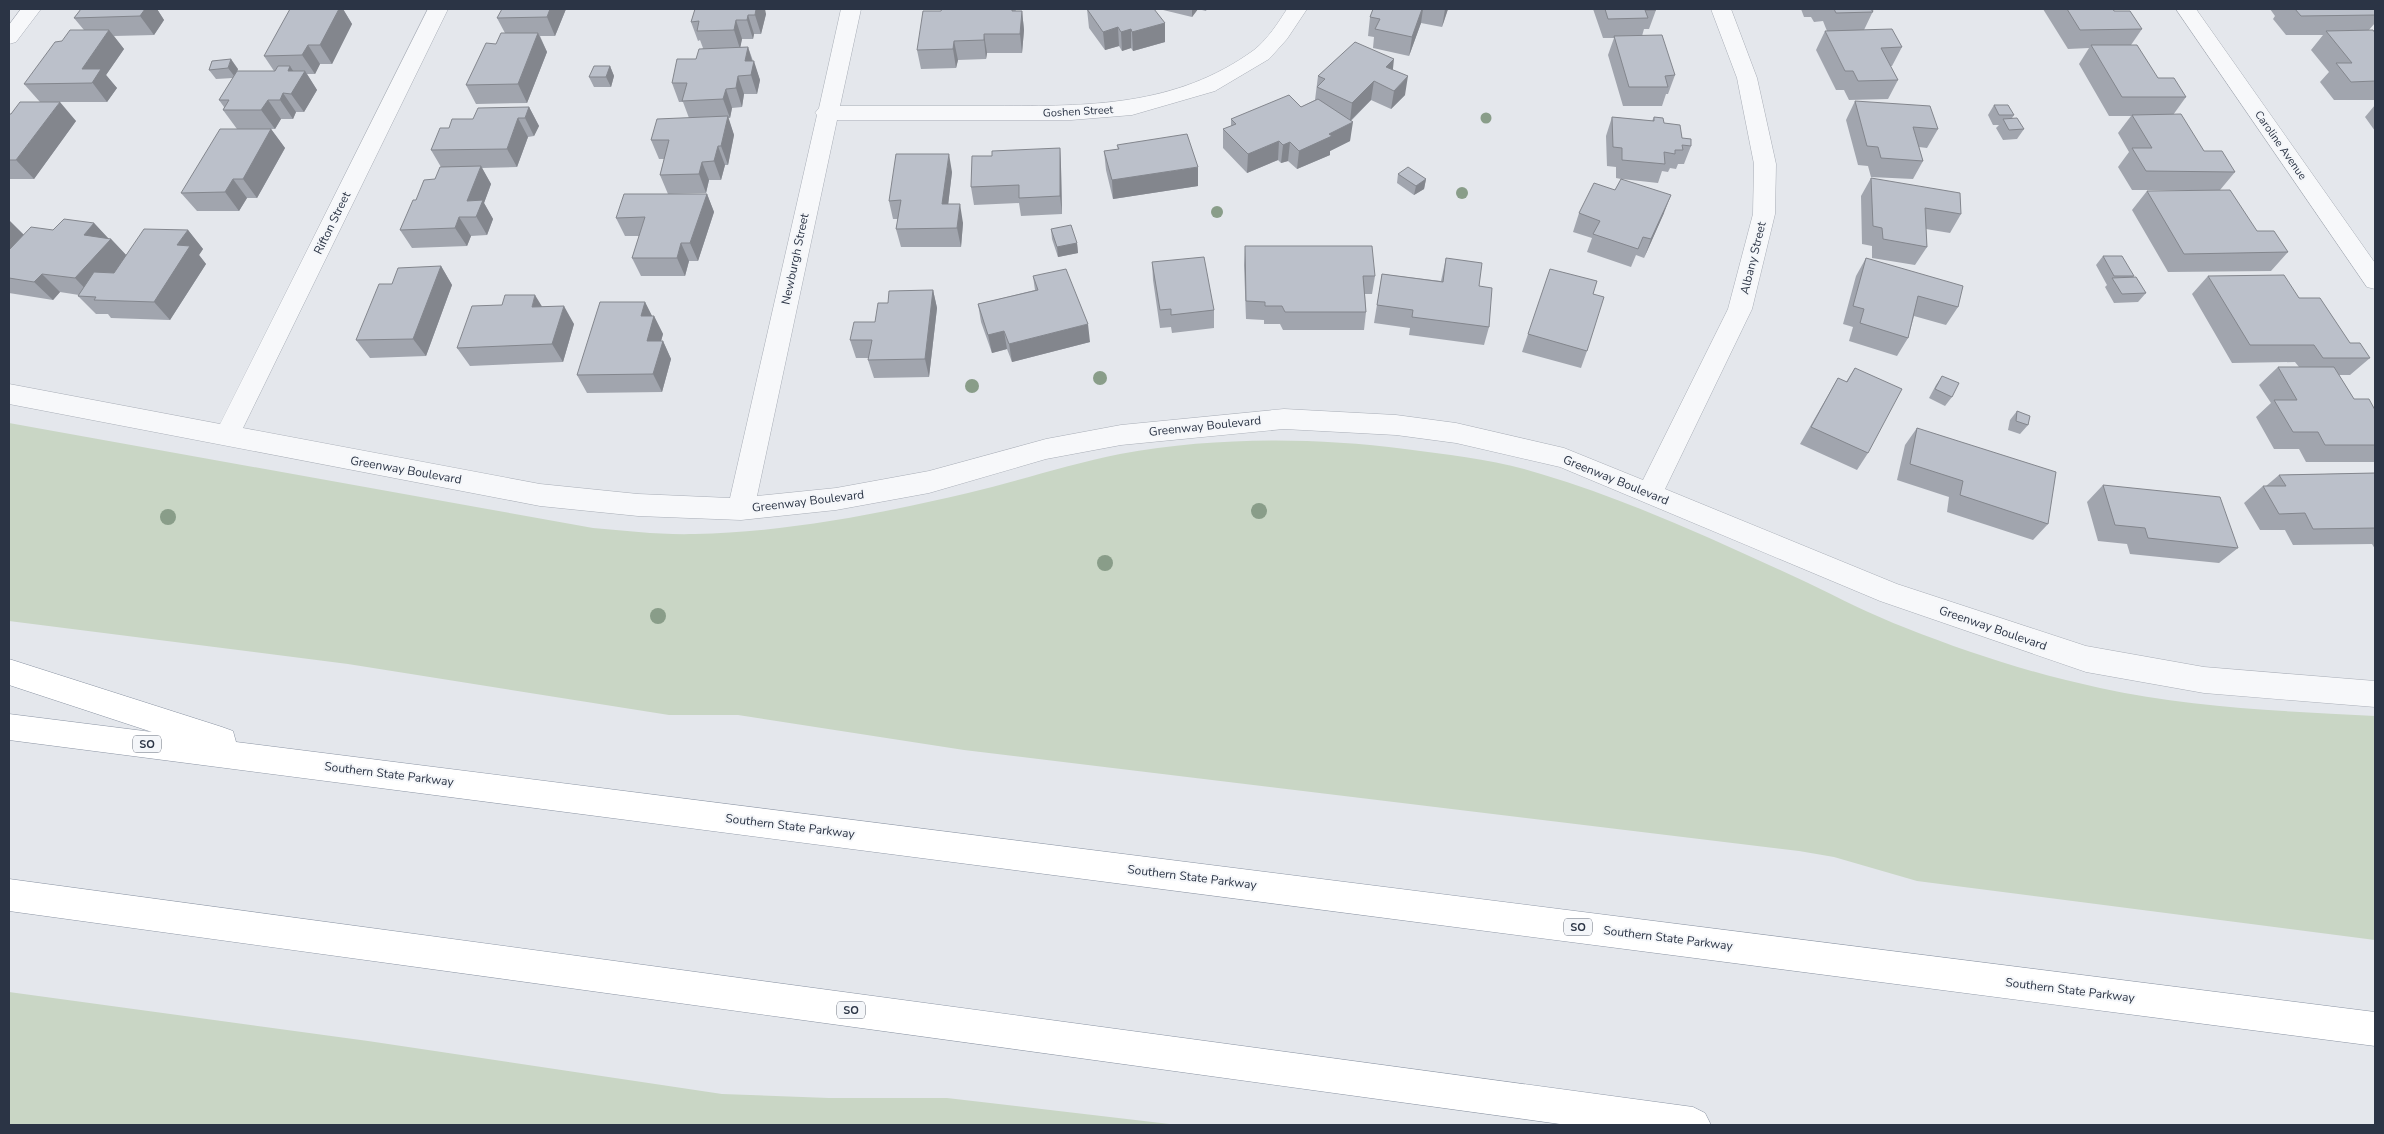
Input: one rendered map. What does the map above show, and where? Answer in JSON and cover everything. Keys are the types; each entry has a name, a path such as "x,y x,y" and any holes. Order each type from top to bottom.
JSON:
{"highway":[{"path":"9,672 285,761"},
{"name":"Southern State Parkway","path":"9,727 2375,1029"},
{"name":"SO","path":"9,895 1693,1125"}],"street":[{"path":"9,38 31,9"},
{"name":"Rifton Street","path":"226,436 438,9"},
{"name":"Newburgh Street","path":"740,509 826,114 851,9"},
{"name":"Goshen Street","path":"826,114 1070,113 1132,108 1208,86 1262,54 1280,36 1297,9"},
{"name":"Albany Street","path":"1650,493 1740,309 1764,214 1765,164 1747,78 1720,9"},
{"name":"Caroline Avenue","path":"2186,9 2375,281"},
{"name":"Greenway Boulevard","path":"9,394 540,495 638,505 740,509 836,499 929,482 1046,449 1121,435 1284,419 1396,424 1456,433 1564,458 1890,593 2086,659 2204,680 2375,694"}],"green space":[{"path":"9,423 593,528 669,534 729,533 832,521 968,493 1101,458 1155,448 1191,444 1262,441 1334,442 1439,453 1508,465 1575,485 1642,509 1741,552 1893,623 1954,646 2026,669 2100,688 2168,700 2237,708 2375,716 2375,940 1917,881 1834,857 1799,851 964,750 738,715 669,715 348,664 9,621"},
{"path":"9,992 368,1041 722,1094 829,1098 947,1098 1178,1125 9,1125"}],"building":[{"path":"81,9 145,9 140,16 74,18"},
{"path":"290,9 339,9 320,45 308,45 302,55 264,56"},
{"path":"502,9 550,9 547,17 497,18"},
{"path":"695,9 756,9 755,15 748,15 747,20 736,20 734,30 697,31 699,21 691,22"},
{"path":"942,9 1012,9 1012,11 1022,11 1020,34 984,34 984,40 954,41 953,49 917,50 923,11 941,11"},
{"path":"1087,9 1154,9 1165,23 1132,32 1131,29 1121,32 1118,27 1103,32"},
{"path":"1373,9 1422,9 1412,37 1375,29 1380,19 1370,17"},
{"path":"1605,9 1656,10 1645,10 1648,18 1608,19"},
{"path":"1834,9 1871,9 1873,12 1836,13"},
{"path":"2067,9 2130,11 2142,29 2080,30"},
{"path":"2295,9 2375,9 2375,15 2301,16"},
{"path":"1892,29 1902,47 1881,48 1898,80 1858,81 1853,71 1845,71 1825,31"},
{"path":"70,30 109,30 82,69 101,69 92,83 24,84 55,42 62,41"},
{"path":"2373,30 2375,33 2375,81 2351,82 2336,63 2352,63 2326,31"},
{"path":"501,33 538,33 518,84 466,85 486,43 496,44"},
{"path":"1662,35 1675,75 1665,76 1668,87 1629,87 1614,36"},
{"path":"1355,42 1394,59 1386,67 1408,76 1394,91 1374,81 1352,103 1317,87 1325,79 1318,76"},
{"path":"2091,45 2137,45 2158,78 2174,78 2186,97 2122,97"},
{"path":"748,47 745,61 754,61 751,75 738,76 736,88 726,89 723,99 682,101 687,83 672,83 677,59 696,59 699,49"},
{"path":"231,59 228,68 209,70 212,61"},
{"path":"278,66 290,66 288,71 305,71 291,94 283,93 280,100 268,100 261,110 223,110 229,100 219,100 237,71 275,71"},
{"path":"594,66 610,66 606,77 589,77"},
{"path":"1289,95 1301,107 1318,99 1353,122 1329,134 1332,136 1299,151 1290,142 1283,145 1279,141 1248,154 1223,129 1236,124 1231,119"},
{"path":"1855,101 1930,106 1938,129 1913,127 1923,161 1881,158 1878,147 1867,146"},
{"path":"20,102 60,102 16,160 9,160 9,114"},
{"path":"1994,105 2008,105 2014,115 1999,115"},
{"path":"529,107 525,118 518,118 507,149 431,150 440,128 449,128 452,119 473,119 478,108"},
{"path":"2181,114 2204,151 2222,151 2235,172 2146,171 2132,148 2152,148 2132,115"},
{"path":"728,116 721,146 718,146 714,161 702,162 699,174 660,175 669,140 651,140 657,119"},
{"path":"1612,117 1654,121 1654,117 1663,118 1664,123 1680,125 1682,138 1691,139 1691,146 1682,145 1683,150 1675,150 1675,154 1664,152 1665,164 1622,160 1622,148 1613,147"},
{"path":"2017,118 2024,129 2009,130 2003,119"},
{"path":"220,129 271,129 243,179 233,179 225,192 181,193"},
{"path":"1187,134 1198,167 1112,180 1104,151 1119,149 1117,145"},
{"path":"1060,148 1060,196 1019,198 1019,185 971,187 972,156 992,156 992,151"},
{"path":"896,154 949,154 942,204 960,204 957,228 896,229 901,200 889,201"},
{"path":"481,166 467,201 483,200 476,217 459,217 455,228 400,230 424,180 435,179 440,167"},
{"path":"1408,167 1426,179 1416,186 1398,174"},
{"path":"1871,178 1960,193 1961,214 1925,208 1927,247 1883,239 1882,228 1873,226"},
{"path":"1621,179 1671,195 1651,239 1643,237 1638,249 1593,234 1600,221 1579,213 1594,183 1615,190"},
{"path":"2230,190 2257,231 2274,231 2288,252 2184,254 2147,191"},
{"path":"624,194 707,194 690,243 681,243 677,258 632,258 645,217 616,218"},
{"path":"64,219 94,223 84,235 111,239 75,278 42,274 34,282 9,278 9,250 31,227 53,230"},
{"path":"1071,225 1077,243 1057,247 1051,229"},
{"path":"144,229 188,230 177,245 190,246 154,302 94,300 96,297 78,296 94,272 114,273"},
{"path":"1245,246 1372,246 1375,276 1363,276 1366,312 1285,312 1282,306 1265,306 1265,302 1246,301"},
{"path":"2103,256 2122,256 2134,276 2114,276"},
{"path":"1204,257 1214,310 1171,315 1171,309 1160,310 1152,262"},
{"path":"1446,258 1482,263 1479,286 1492,288 1489,327 1412,317 1413,310 1377,305 1382,274 1443,282"},
{"path":"1866,258 1963,286 1958,307 1918,296 1908,338 1860,323 1864,309 1853,306"},
{"path":"441,266 413,339 356,340 379,284 392,284 398,268"},
{"path":"1066,269 1088,324 1009,344 1004,331 988,335 978,304 1038,290 1033,276"},
{"path":"1550,269 1597,281 1593,294 1604,297 1587,351 1528,334"},
{"path":"2284,275 2299,298 2320,298 2350,343 2360,343 2370,358 2323,358 2314,345 2250,345 2208,276"},
{"path":"2136,277 2146,293 2122,294 2112,278"},
{"path":"933,290 925,359 868,360 872,340 850,340 854,322 875,322 878,303 888,303 889,291"},
{"path":"505,295 535,295 532,307 564,306 552,344 457,348 472,306 502,305"},
{"path":"600,302 645,302 641,316 654,316 647,341 663,341 653,374 577,375"},
{"path":"2278,367 2334,367 2354,399 2369,399 2375,410 2375,445 2325,445 2318,432 2293,432 2274,400 2297,400"},
{"path":"1855,368 1902,389 1868,453 1811,427 1838,378 1847,382"},
{"path":"1942,376 1959,383 1952,397 1935,389"},
{"path":"2017,411 2030,416 2028,425 2016,421"},
{"path":"1917,428 2056,472 2048,524 1960,495 1963,481 1910,464"},
{"path":"2375,473 2375,528 2313,529 2305,513 2279,514 2263,486 2286,486 2279,475"},
{"path":"2103,485 2220,497 2238,548 2148,538 2145,528 2115,525"}]}
